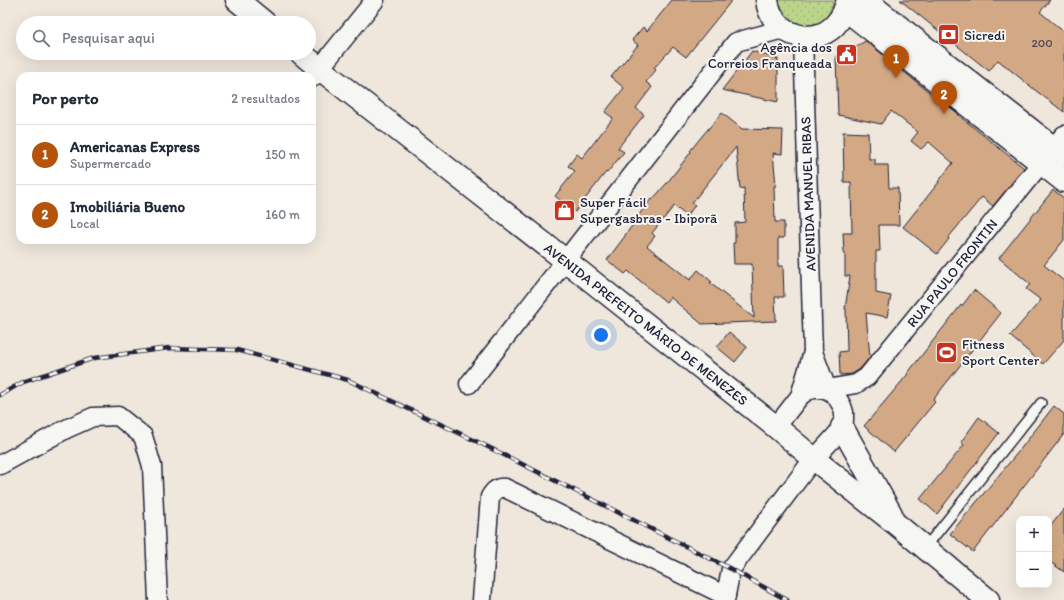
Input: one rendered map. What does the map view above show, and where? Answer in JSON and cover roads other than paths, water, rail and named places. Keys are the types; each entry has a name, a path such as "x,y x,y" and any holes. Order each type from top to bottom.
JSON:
{"main road":[{"path":"237,0 256,16"},
{"path":"767,0 770,12 776,22 793,34 804,37 817,36 829,30 839,21 853,3 1056,150 1064,181"},
{"name":"AVENIDA PREFEITO MÁRIO DE MENEZES","path":"306,60 315,72"},
{"name":"AVENIDA PREFEITO MÁRIO DE MENEZES","path":"316,74 565,260 776,427 988,600"},
{"path":"842,427 896,524"}],"street":[{"path":"316,74 375,0"},
{"path":"469,384 736,42 784,29"},
{"name":"AVENIDA MANUEL RIBAS","path":"776,427 800,396 813,352 804,37"},
{"name":"RUA PAULO FRONTIN","path":"827,389 856,384 867,377 1056,150"},
{"name":"AVENIDA MANUEL RIBAS","path":"813,352 827,389 836,396 842,406 844,412 842,427"},
{"path":"800,396 807,391 814,389 827,389"},
{"path":"0,465 66,429 94,417 118,416 143,436 152,466 158,600"},
{"path":"482,600 490,497 496,489 501,488 505,488 726,598 731,569 814,459 842,427"}],"lane":[{"path":"925,548 1041,403"}],"railway":[{"path":"0,395 23,382 94,358 169,348 237,350 348,380 482,444 731,569 787,600"}],"place":[{"name":"Sicredi","path":"948,35"},
{"name":"Agência dos Correios Franqueada","path":"847,55"},
{"name":"Americanas Express","path":"896,78"},
{"name":"Imobiliária Bueno","path":"944,114"},
{"name":"Super Fácil Supergasbras - Ibiporã","path":"565,210"},
{"name":"Fitness Sport Center","path":"946,352"}]}
